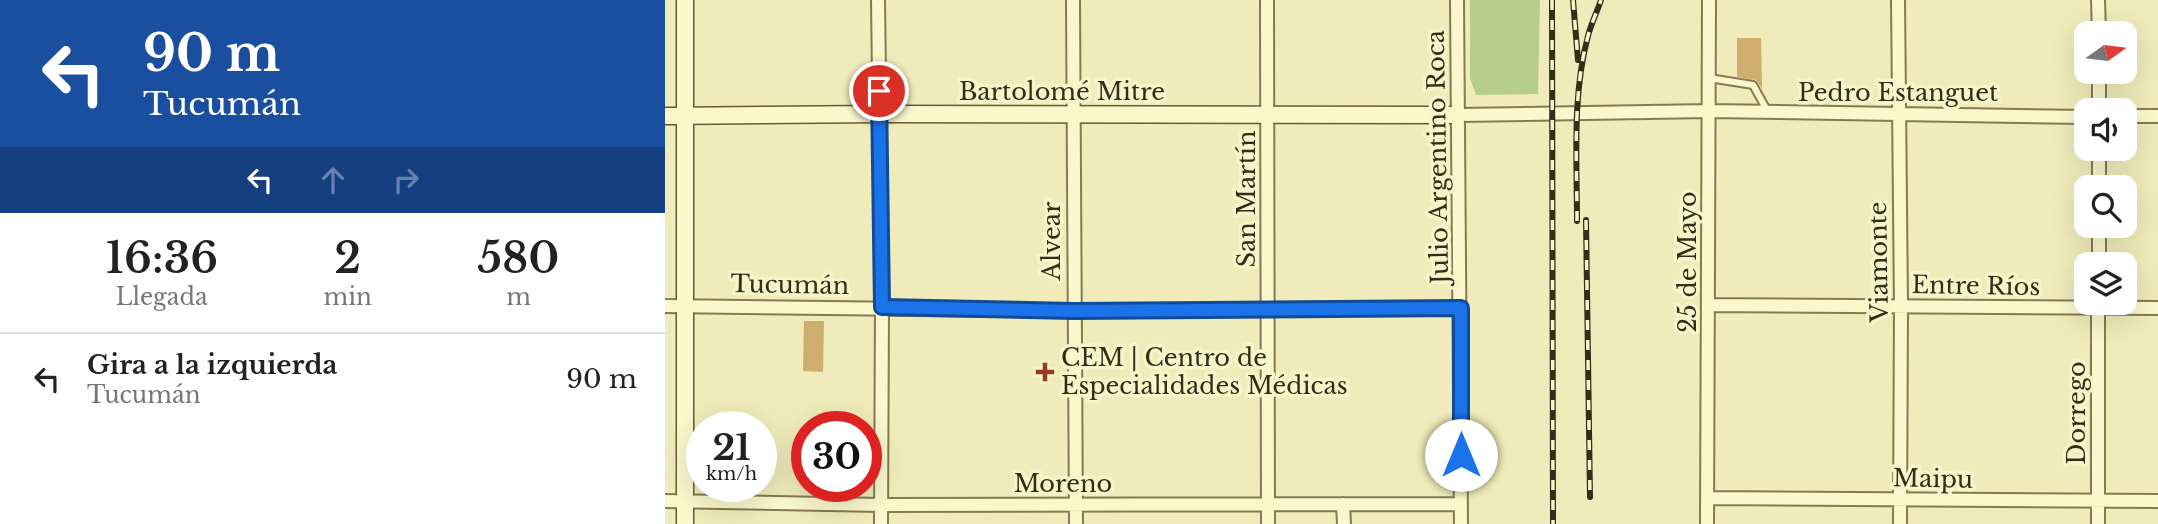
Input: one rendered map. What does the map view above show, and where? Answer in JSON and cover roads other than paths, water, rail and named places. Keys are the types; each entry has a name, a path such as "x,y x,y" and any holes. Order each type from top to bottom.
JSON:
{"main road":[{"path":"685,0 685,524"},
{"name":"Bartolomé Mitre","path":"665,116 1458,115"}],"street":[{"path":"878,0 882,307 881,524"},
{"name":"Alvear","path":"1073,0 1076,524"},
{"name":"San Martín","path":"1267,0 1268,524"},
{"name":"Julio Argentino Roca","path":"1457,0 1461,524"},
{"name":"25 de Mayo","path":"1707,524 1709,0"},
{"name":"Viamonte","path":"1898,0 1900,524"},
{"path":"2098,0 2099,21"},
{"name":"Pedro Estanguet","path":"1458,115 1710,111 2074,117"},
{"path":"2137,117 2158,116"},
{"name":"Entre Ríos","path":"1709,305 2074,306"},
{"name":"Tucumán","path":"665,306 1074,311 1461,308"},
{"name":"Entre Ríos","path":"2137,307 2158,308"},
{"name":"Dorrego","path":"2098,315 2098,524"},
{"name":"Maipu","path":"1707,498 2158,501"},
{"name":"Moreno","path":"665,501 881,505 1461,504"},
{"path":"1343,504 1344,524"}],"lane":[{"path":"1709,78 1753,85 1769,114"}],"railway":[{"path":"1552,0 1553,524"},
{"path":"1573,0 1578,60"},
{"path":"1577,221 1577,104 1588,36 1601,0"},
{"path":"1586,220 1590,497"}],"place":[{"name":"CEM | Centro de Especialidades Médicas","path":"1045,372"}]}
